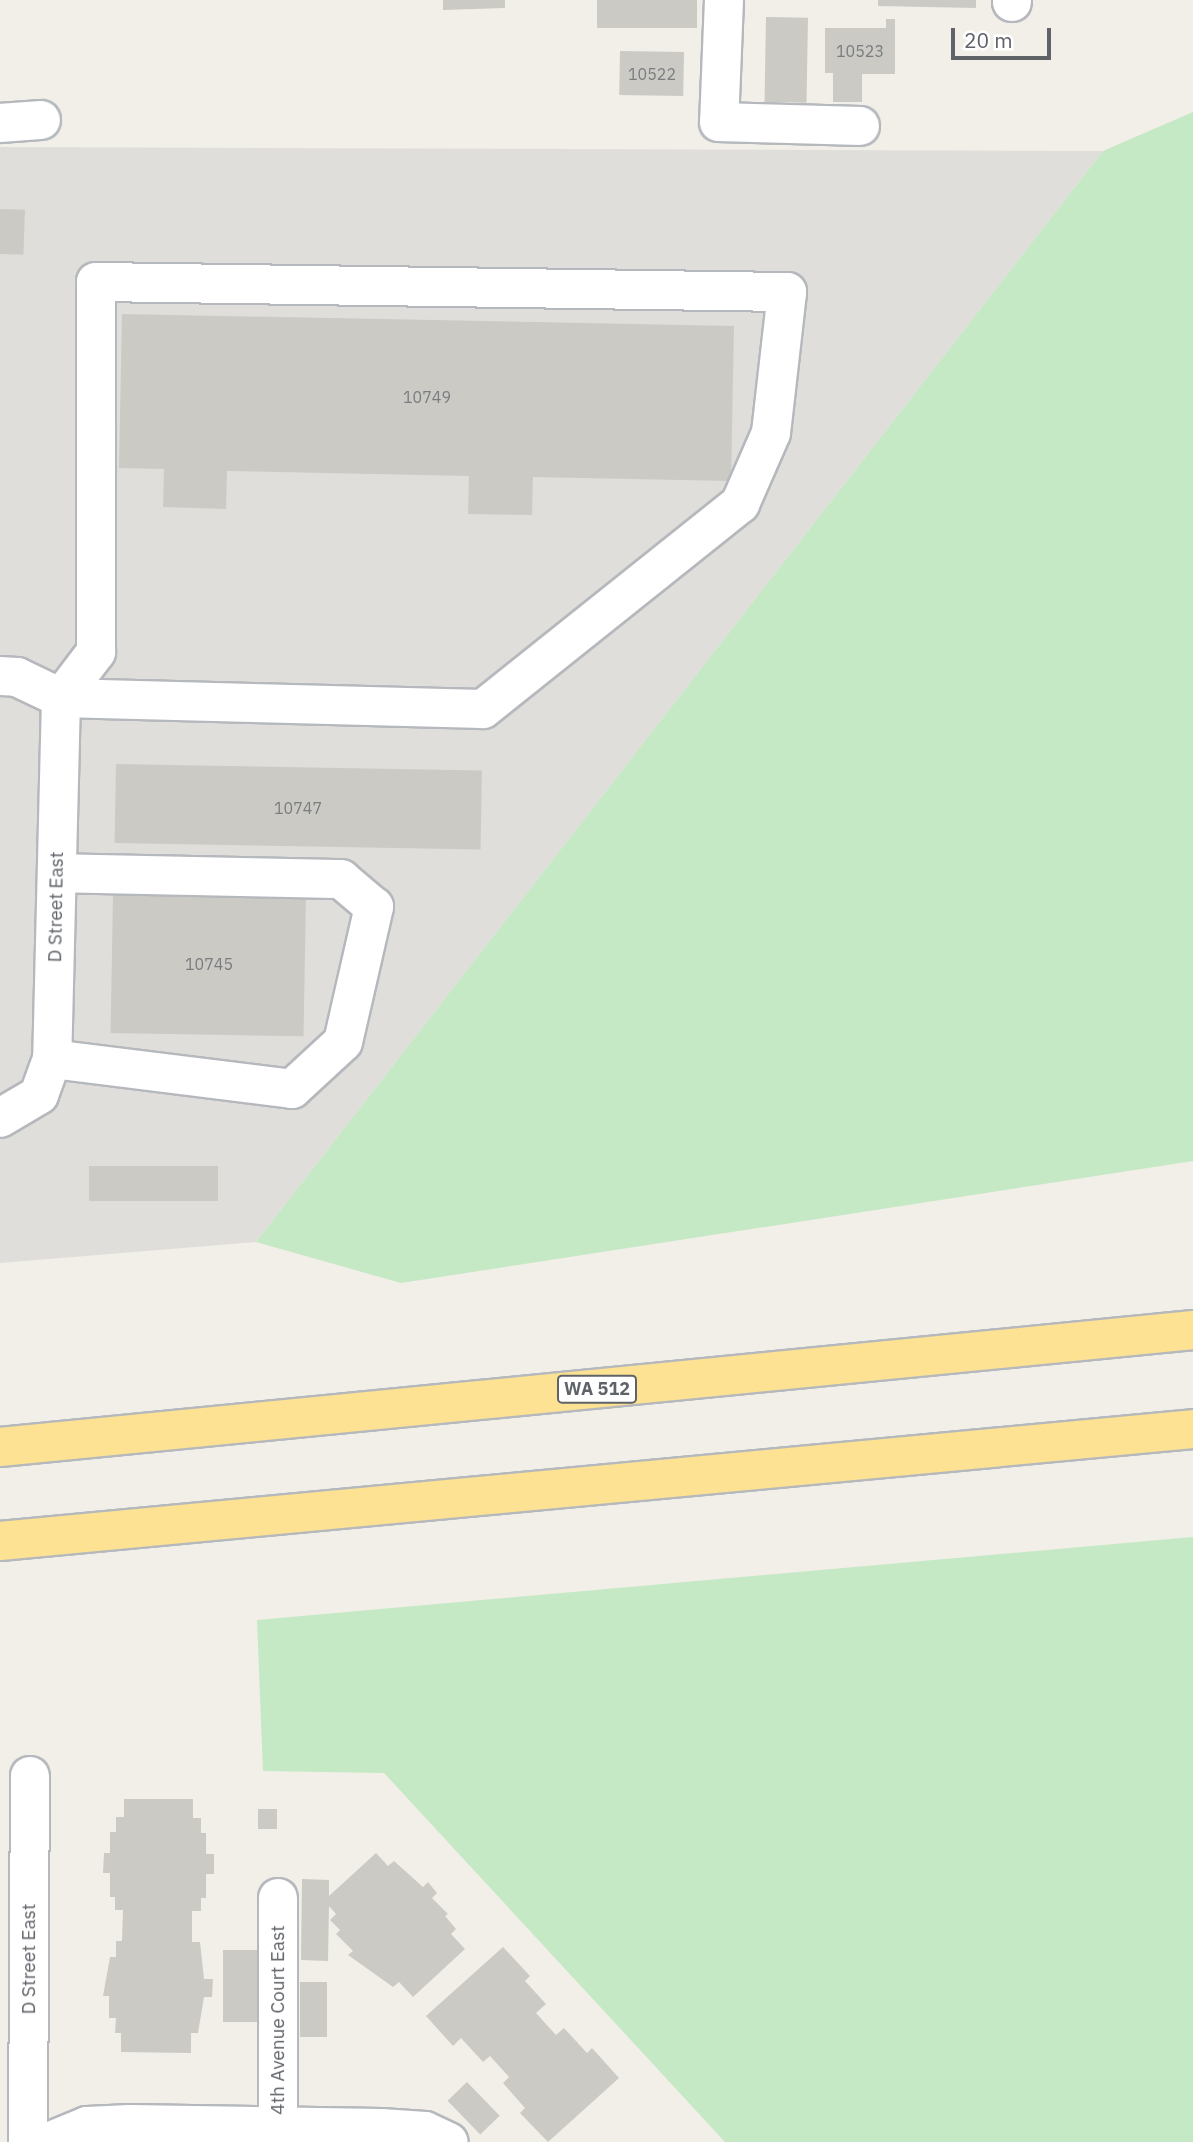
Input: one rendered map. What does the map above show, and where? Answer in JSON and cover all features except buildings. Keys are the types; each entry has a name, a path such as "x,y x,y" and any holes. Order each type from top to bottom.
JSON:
{"highway":[{"name":"WA 512","path":"0,1447 1193,1330"},
{"path":"0,1541 1193,1429"}],"street":[{"path":"724,0 719,122 860,126"},
{"path":"0,123 41,120"},
{"path":"0,676 17,677 61,698 483,709 740,503 771,433 787,292 96,282 96,652 61,698"},
{"name":"D Street East","path":"12,1112 39,1095 52,1059 61,698"},
{"path":"52,1059 292,1089 342,1042 374,907 341,879 57,873"},
{"name":"D Street East","path":"20,1800 29,2142"},
{"name":"4th Avenue Court East","path":"278,1898 278,2135"},
{"path":"48,2142 87,2126 278,2135 425,2131 449,2142"}],"shaded area":[{"path":"0,147 1103,151 256,1242 0,1263"}],"green space":[{"path":"1193,112 1193,1161 401,1283 256,1242 1103,151"},
{"path":"1193,1537 1193,2142 725,2142 384,1773 263,1771 257,1620"}]}
